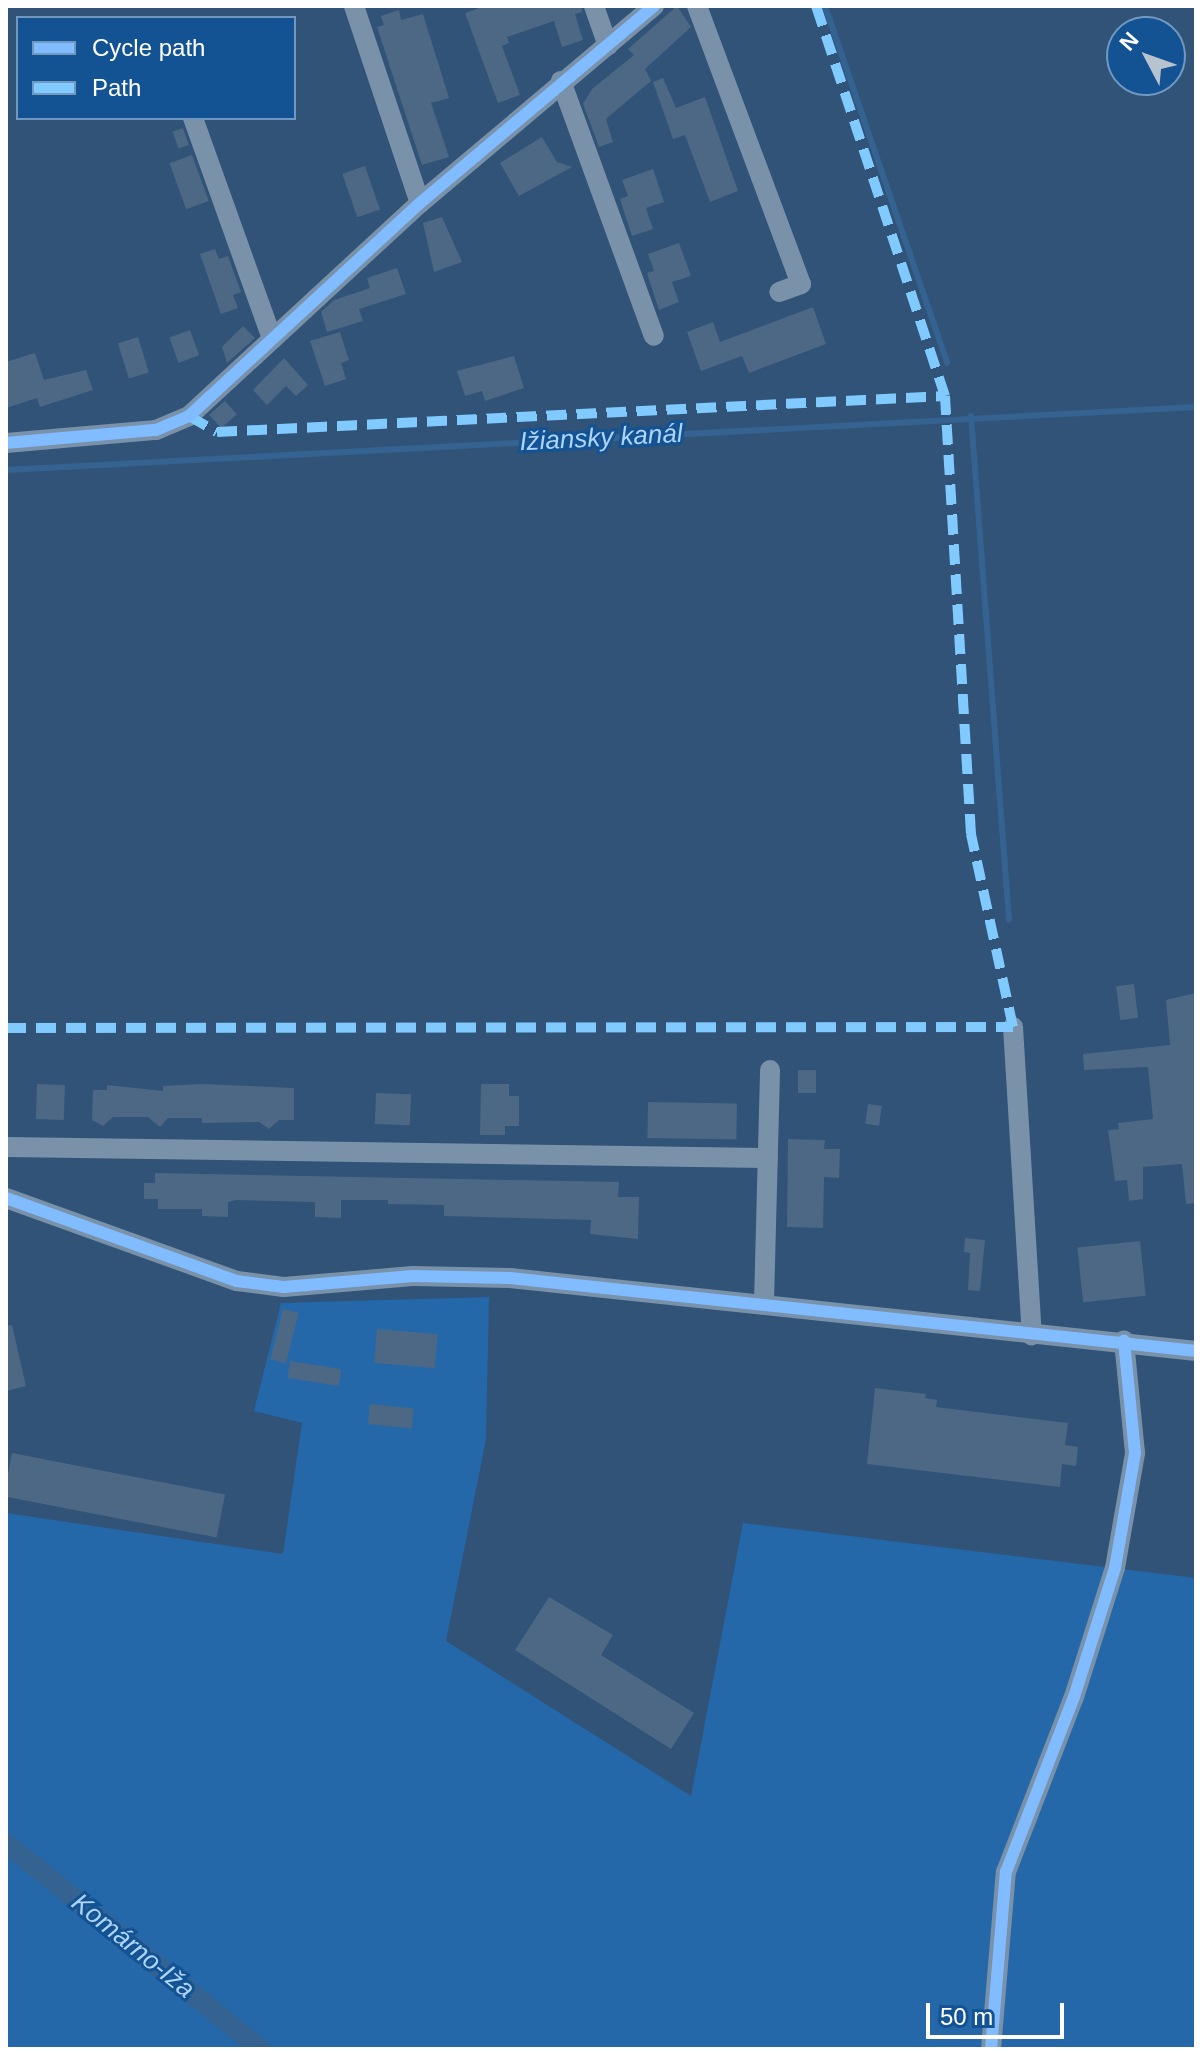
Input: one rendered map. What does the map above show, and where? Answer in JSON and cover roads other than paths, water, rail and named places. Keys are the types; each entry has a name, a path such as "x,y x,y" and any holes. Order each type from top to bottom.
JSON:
{"street":[{"path":"354,6 420,203"},
{"path":"594,6 608,46"},
{"path":"6,443 156,430 189,416 420,203 561,81 654,6"},
{"path":"697,6 801,284 779,292"},
{"path":"561,81 654,336"},
{"path":"194,120 272,339"},
{"path":"1013,1027 1032,1335"},
{"path":"764,1302 770,1070"},
{"path":"6,1147 768,1158"},
{"path":"6,1198 237,1281 284,1287 413,1276 510,1278 764,1302 1032,1335 1124,1341 1196,1351"},
{"path":"991,2049 1006,1872 1074,1697 1115,1568 1135,1453 1124,1341"}],"waterway":[{"path":"825,6 947,363"},
{"name":"Ižiansky kanál","path":"6,470 1196,407"},
{"path":"971,416 1009,920"},
{"name":"Komárno-Iža","path":"6,1843 260,2049"}]}
